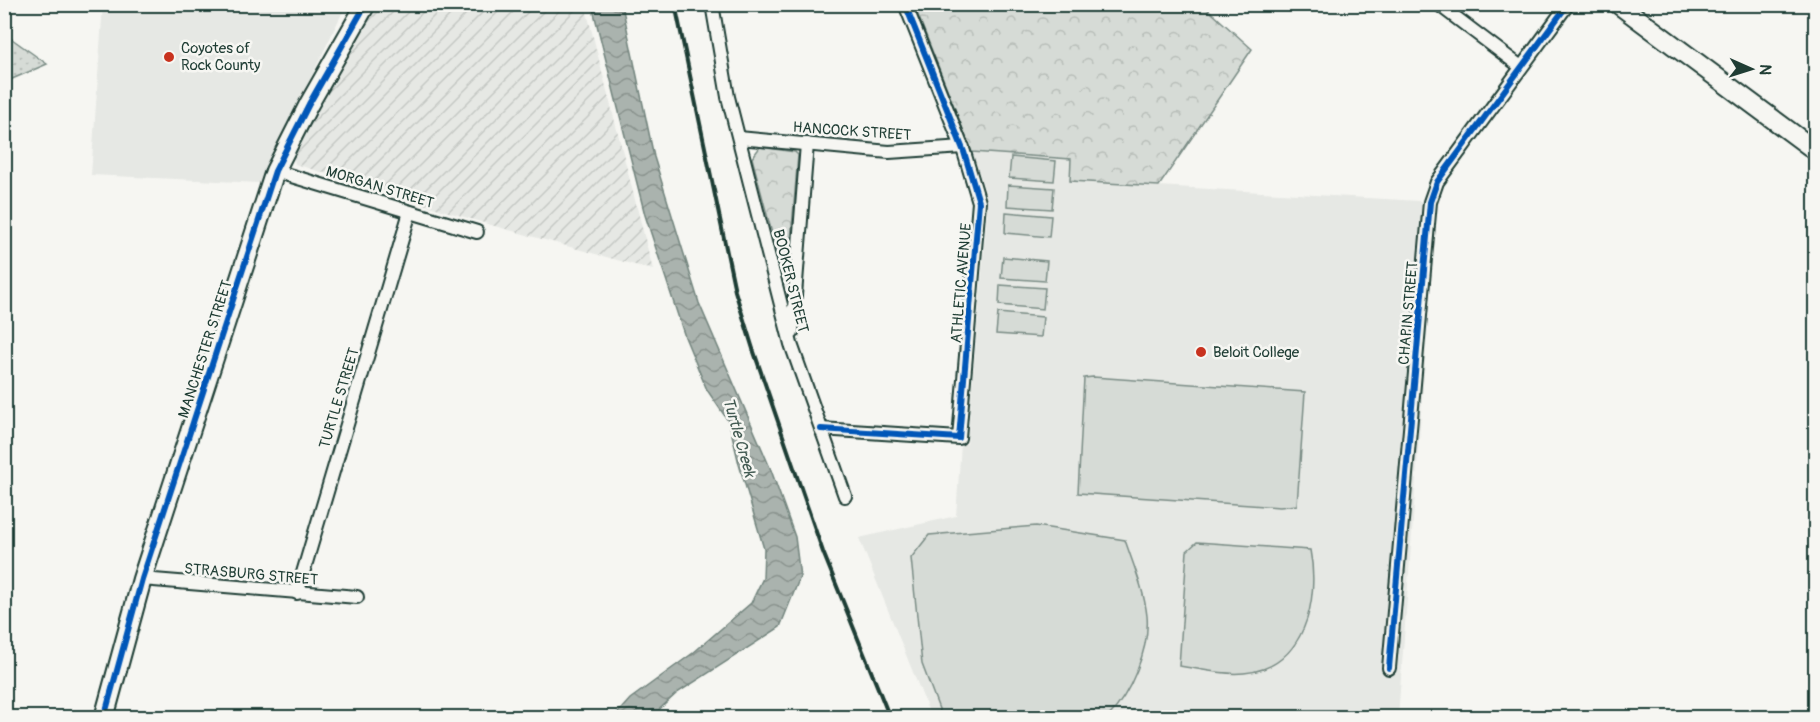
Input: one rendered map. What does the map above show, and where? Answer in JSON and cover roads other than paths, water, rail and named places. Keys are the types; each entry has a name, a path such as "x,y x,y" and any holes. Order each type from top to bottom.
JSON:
{"street":[{"name":"MANCHESTER STREET","path":"104,717 142,579 275,171 309,104 366,4"},
{"name":"BOOKER STREET","path":"712,4 739,138 791,344 821,429"},
{"name":"ATHLETIC AVENUE","path":"821,429 959,438 979,214 977,193 963,147 905,4"},
{"path":"1438,4 1521,67"},
{"name":"CHAPIN STREET","path":"1389,668 1430,202 1437,182 1568,4"},
{"path":"1618,4 1815,151"},
{"name":"HANCOCK STREET","path":"739,138 889,152 963,147"},
{"path":"791,344 807,144"},
{"name":"MORGAN STREET","path":"275,171 477,232"},
{"name":"TURTLE STREET","path":"297,593 410,212"},
{"path":"821,429 845,496"},
{"name":"STRASBURG STREET","path":"142,579 357,597"}],"water":[{"name":"Turtle Creek","path":"592,5 622,5 654,157 699,303 771,470 795,537 800,577 780,627 677,693 651,717 614,717 630,699 693,653 751,603 763,578 764,549 729,422 707,390 685,337 645,215"}],"railway":[{"path":"675,4 735,291 823,552 890,718"}],"place":[{"name":"Coyotes of Rock County","path":"169,57"},
{"name":"Beloit College","path":"1201,352"}]}
